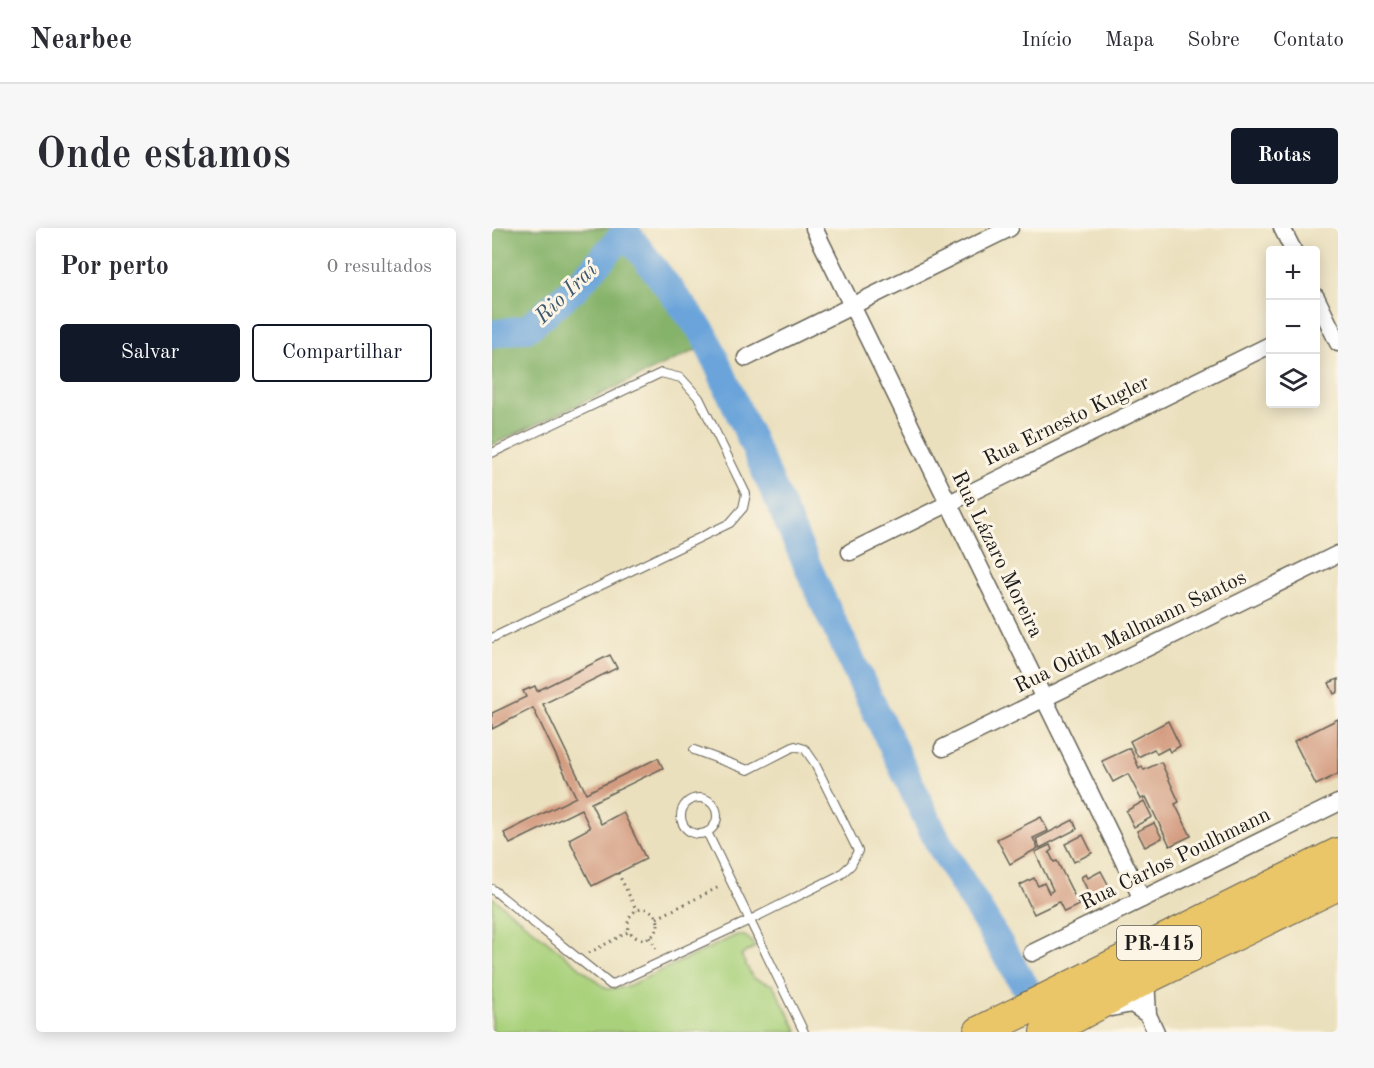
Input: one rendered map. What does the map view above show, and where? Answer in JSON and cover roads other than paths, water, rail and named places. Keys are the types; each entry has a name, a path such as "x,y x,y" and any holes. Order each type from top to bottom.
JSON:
{"highway":[{"name":"PR-415","path":"980,1032 1338,854"},
{"name":"PR-415","path":"1046,1032 1146,978 1338,884"}],"street":[{"name":"Rua Lázaro Moreira","path":"814,228 1142,899"},
{"path":"746,358 1011,228"},
{"path":"1282,228 1291,246"},
{"path":"1318,300 1338,343"},
{"name":"Rua Ernesto Kugler","path":"850,552 1266,347"},
{"name":"Rua Odith Mallmann Santos","path":"943,748 1338,554"},
{"name":"Rua Carlos Poulhmann","path":"1032,953 1338,803"},
{"path":"1146,978 1148,1015 1156,1032"},
{"path":"1083,1013 1132,1004 1148,1015"}],"lane":[{"path":"492,453 661,373 681,378 699,398 746,494 743,508 730,523 492,638"},
{"path":"492,889 611,985 840,875 851,865 858,851 814,762 805,749 795,746 748,770 694,750"},
{"path":"696,797 706,799 716,808 716,822 707,832 692,833 682,823 680,813 687,801 696,797"},
{"path":"707,832 804,1032"}],"waterway":[{"name":"Rio Iraí","path":"492,334 528,328 576,287 626,232 626,228"},
{"path":"626,232 704,334 824,603 938,842 1026,988"}]}
